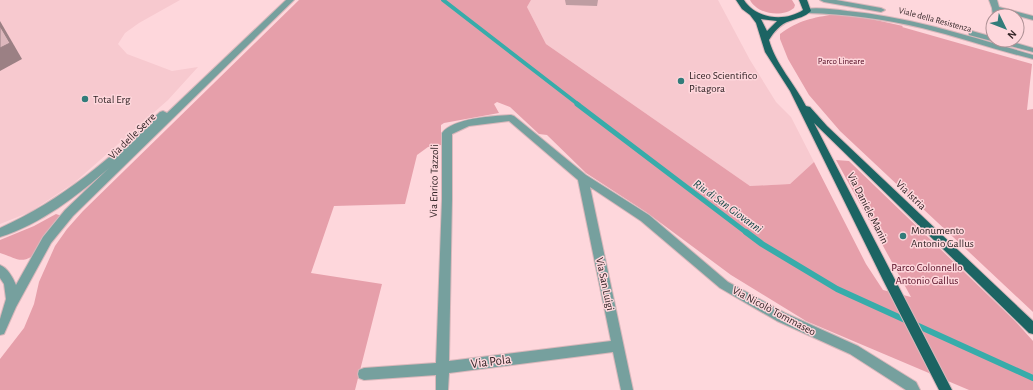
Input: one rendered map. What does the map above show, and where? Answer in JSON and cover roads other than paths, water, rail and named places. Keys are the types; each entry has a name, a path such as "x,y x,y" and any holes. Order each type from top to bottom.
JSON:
{"main road":[{"name":"Via Daniele Manin","path":"740,0 745,8 752,13 763,28 768,50 774,63 794,91 887,277 946,389"},
{"path":"766,39 769,32 775,26 786,20 796,18 807,11 805,3 802,0"},
{"path":"752,13 762,17 786,20"},
{"name":"Via Istria","path":"794,91 824,128 1033,329"}],"street":[{"name":"Via delle Serre","path":"0,233 41,214 67,198 95,176 254,28 281,0"},
{"name":"Via delle Serre","path":"11,305 47,240 69,213 290,0"},
{"name":"Viale della Resistenza","path":"824,0 868,7 985,37"},
{"name":"Viale della Resistenza","path":"807,11 835,10 893,19 1033,58"},
{"name":"Via Enrico Tazzoli","path":"442,390 447,199 447,133 451,128 458,126 499,118 511,118 583,178"},
{"name":"Via San Luigi","path":"583,178 627,390"},
{"name":"Via Nicolò Tommaseo","path":"583,178 645,218 724,285 781,317 854,350 911,386 914,390"},
{"path":"0,270 7,276 11,284 12,294 11,305 6,321 0,330"},
{"name":"Via Pola","path":"364,374 442,368 617,346"}],"waterway":[{"name":"Riu di San Giovanni","path":"443,0 579,105"},
{"name":"Riu di San Giovanni","path":"577,104 747,233"},
{"name":"Riu di San Giovanni","path":"746,232 762,244 837,289 1033,378"}],"place":[{"name":"Liceo Scientifico Pitagora","path":"681,81"},
{"name":"Total Erg","path":"85,99"},
{"name":"Monumento Antonio Gallus","path":"903,236"}],"park label":[{"name":"Parco Lineare","path":"841,61"},
{"name":"Parco Colonnello Antonio Gallus","path":"927,273"}]}
